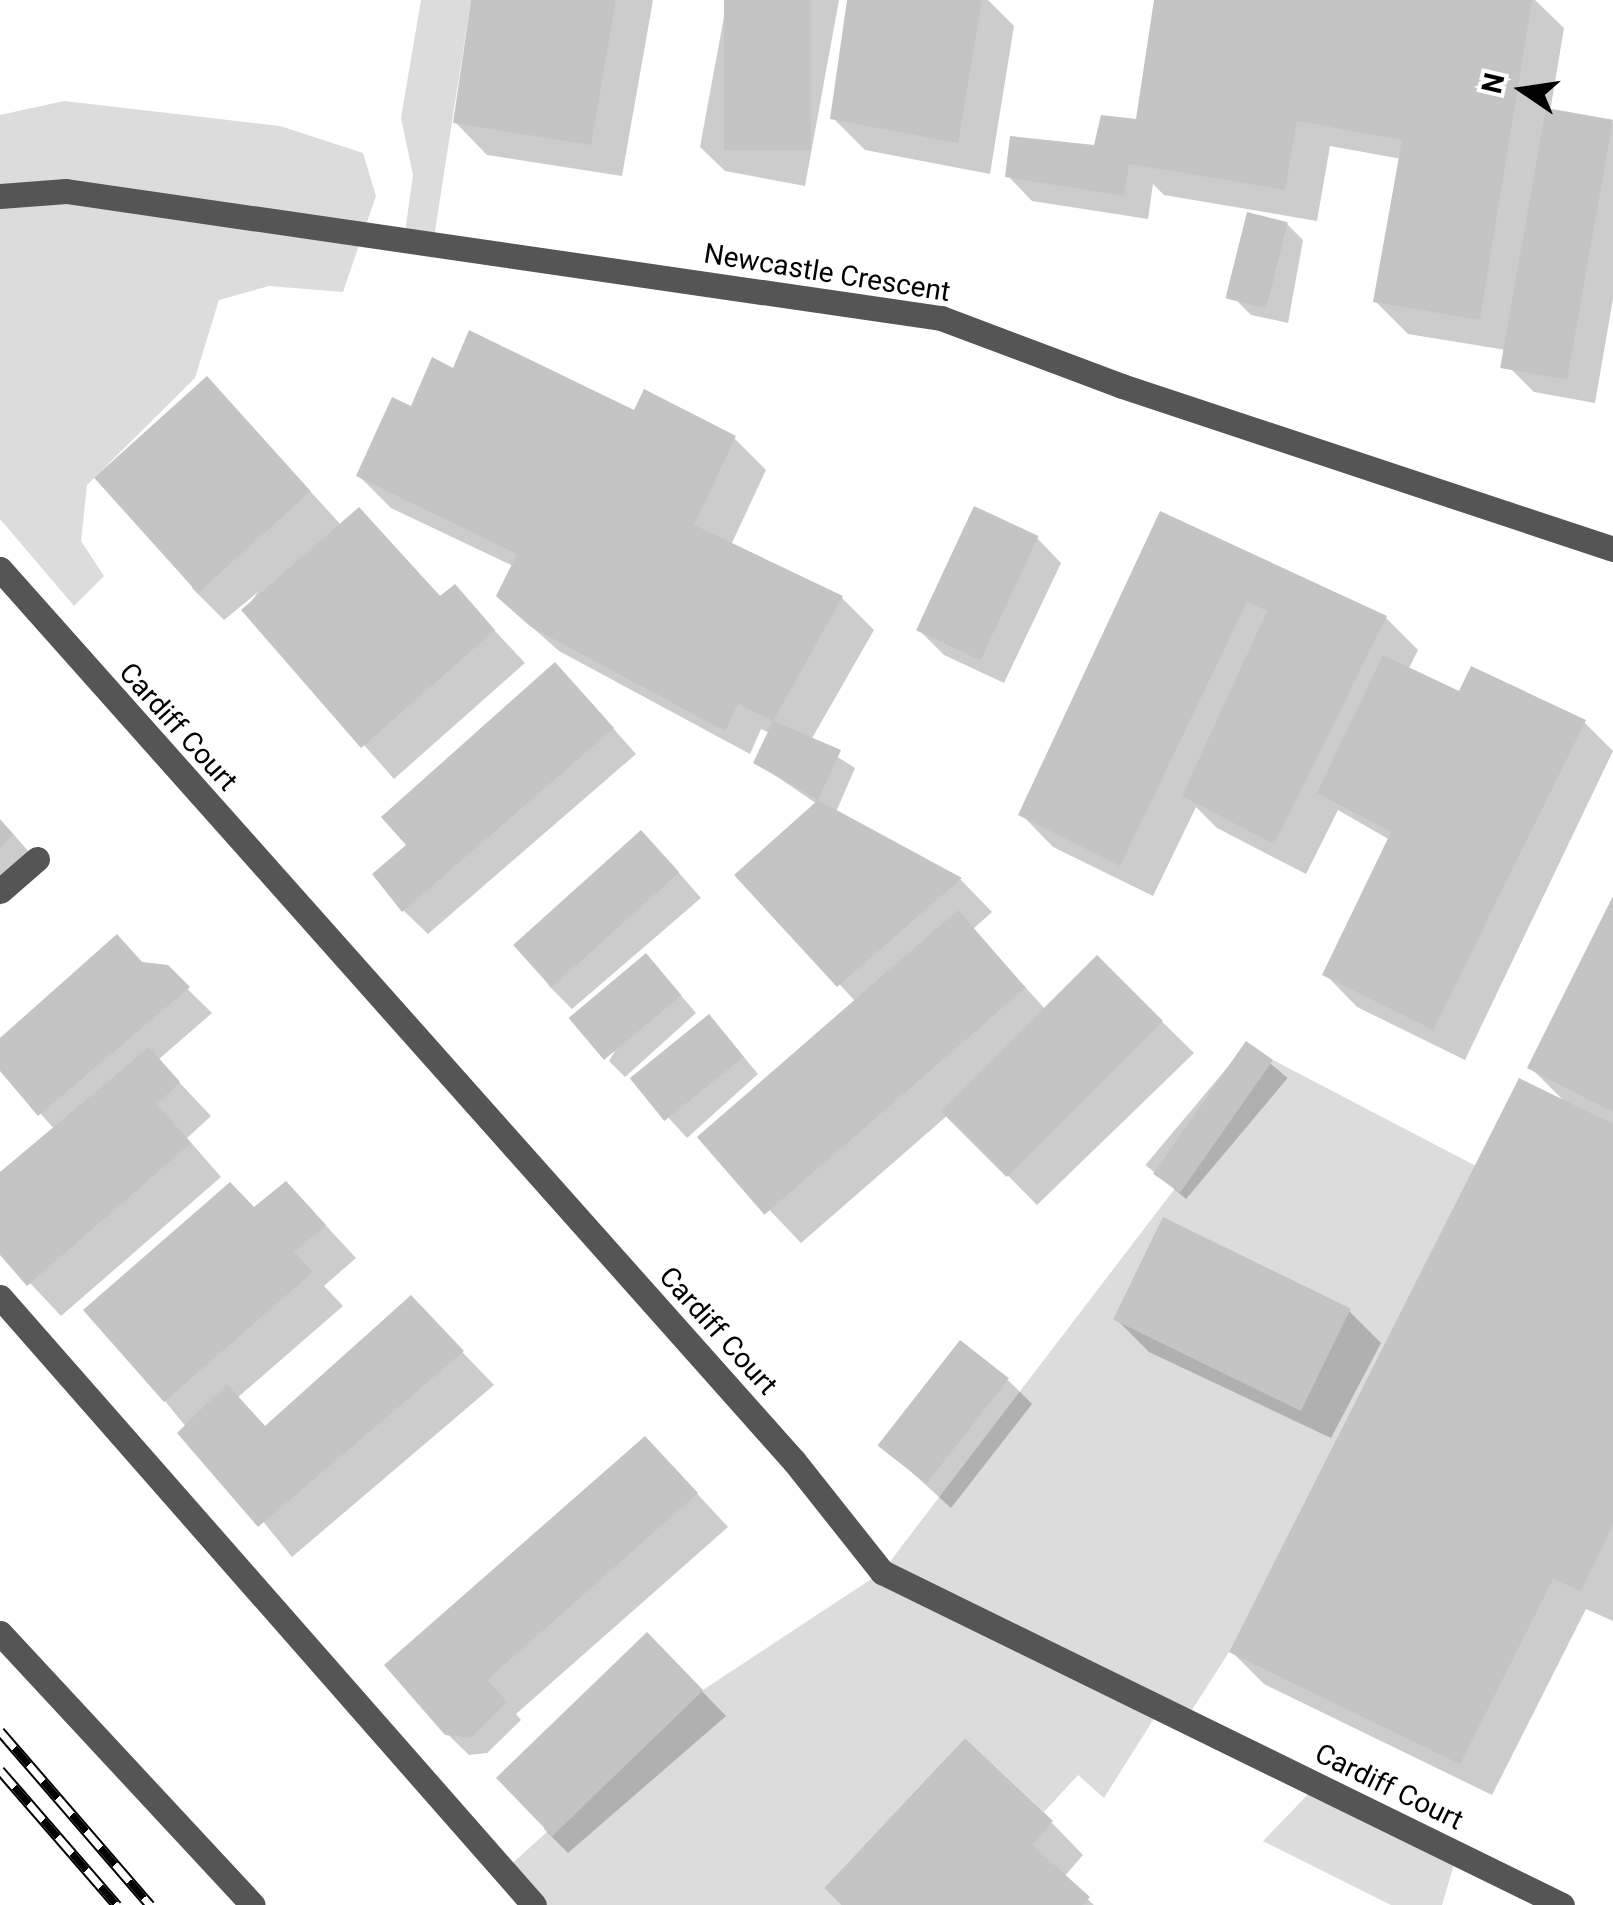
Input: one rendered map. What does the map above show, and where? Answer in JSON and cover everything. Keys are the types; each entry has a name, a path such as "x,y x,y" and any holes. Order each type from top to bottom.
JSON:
{"street":[{"name":"Newcastle Crescent","path":"0,196 66,192 941,318 1122,386 1613,550"},
{"name":"Cardiff Court","path":"0,568 794,1461 882,1572 1562,1905"},
{"path":"0,891 38,859"},
{"path":"0,1297 534,1905"},
{"path":"0,1633 252,1905"}],"shaded area":[{"path":"421,0 471,0 433,244 404,239 413,175 401,118"},
{"path":"64,101 280,126 363,153 376,196 343,292 269,286 219,300 195,378 87,485 81,541 104,576 74,606 0,519 0,115"},
{"path":"1273,1060 1476,1166 1229,1652 1185,1721 1160,1709 1104,1798 1078,1775 1044,1812 965,1738 824,1888 841,1905 534,1905 504,1871 703,1690 882,1572"},
{"path":"1317,1785 1457,1854 1442,1905 1391,1905 1263,1841"}],"building":[{"path":"471,0 616,0 591,145 453,123"},
{"path":"724,0 811,0 811,150 724,150"},
{"path":"847,0 982,0 958,143 830,119"},
{"path":"1154,0 1532,0 1480,320 1373,302 1402,140 1297,121 1285,190 1129,164 1124,196 1005,177 1010,136 1094,145 1101,115 1136,119"},
{"path":"1546,108 1613,120 1567,380 1500,368"},
{"path":"1247,212 1288,222 1266,309 1225,298"},
{"path":"469,330 634,410 644,389 736,436 694,525 843,596 773,721 738,704 725,731 531,627 496,596 517,554 356,476 392,397 411,406 432,357 453,368"},
{"path":"207,376 311,491 198,593 94,478"},
{"path":"974,506 1038,536 980,660 916,630"},
{"path":"359,507 440,596 455,584 495,630 361,748 241,610"},
{"path":"1160,511 1387,616 1274,844 1182,796 1267,611 1247,602 1120,866 1018,815"},
{"path":"1383,655 1459,691 1471,666 1586,720 1433,1030 1322,975 1391,832 1317,793"},
{"path":"555,662 614,728 402,912 372,874 406,845 381,817"},
{"path":"773,721 841,750 818,800 753,763"},
{"path":"818,800 962,878 837,987 734,875"},
{"path":"0,820 14,835 0,847"},
{"path":"641,830 679,872 551,987 513,945"},
{"path":"1613,896 1613,1112 1527,1068"},
{"path":"958,910 1026,988 764,1215 697,1137"},
{"path":"117,934 142,962 168,965 190,987 38,1116 0,1071 0,1038"},
{"path":"646,953 681,995 604,1060 569,1018"},
{"path":"1097,955 1163,1021 1006,1177 941,1111"},
{"path":"709,1014 744,1057 664,1121 630,1078"},
{"path":"1246,1041 1273,1060 1180,1193 1153,1174"},
{"path":"149,1047 180,1082 157,1104 191,1143 27,1286 0,1255 0,1172"},
{"path":"1519,1078 1613,1124 1613,1524 1581,1591 1553,1579 1460,1764 1229,1652"},
{"path":"286,1181 326,1225 294,1252 313,1272 164,1402 83,1310 230,1182 254,1207"},
{"path":"1163,1217 1351,1309 1301,1411 1113,1319"},
{"path":"411,1295 464,1351 258,1527 177,1433 227,1384 265,1426"},
{"path":"960,1340 1009,1378 926,1484 878,1446"},
{"path":"645,1436 698,1493 487,1680 507,1702 471,1738 445,1735 384,1665"},
{"path":"647,1632 703,1690 552,1836 496,1778"},
{"path":"965,1738 1053,1821 1032,1845 1090,1897 1082,1905 841,1905 824,1888"}],"railway":[{"path":"0,1731 150,1905"},
{"path":"0,1770 117,1905"}]}
